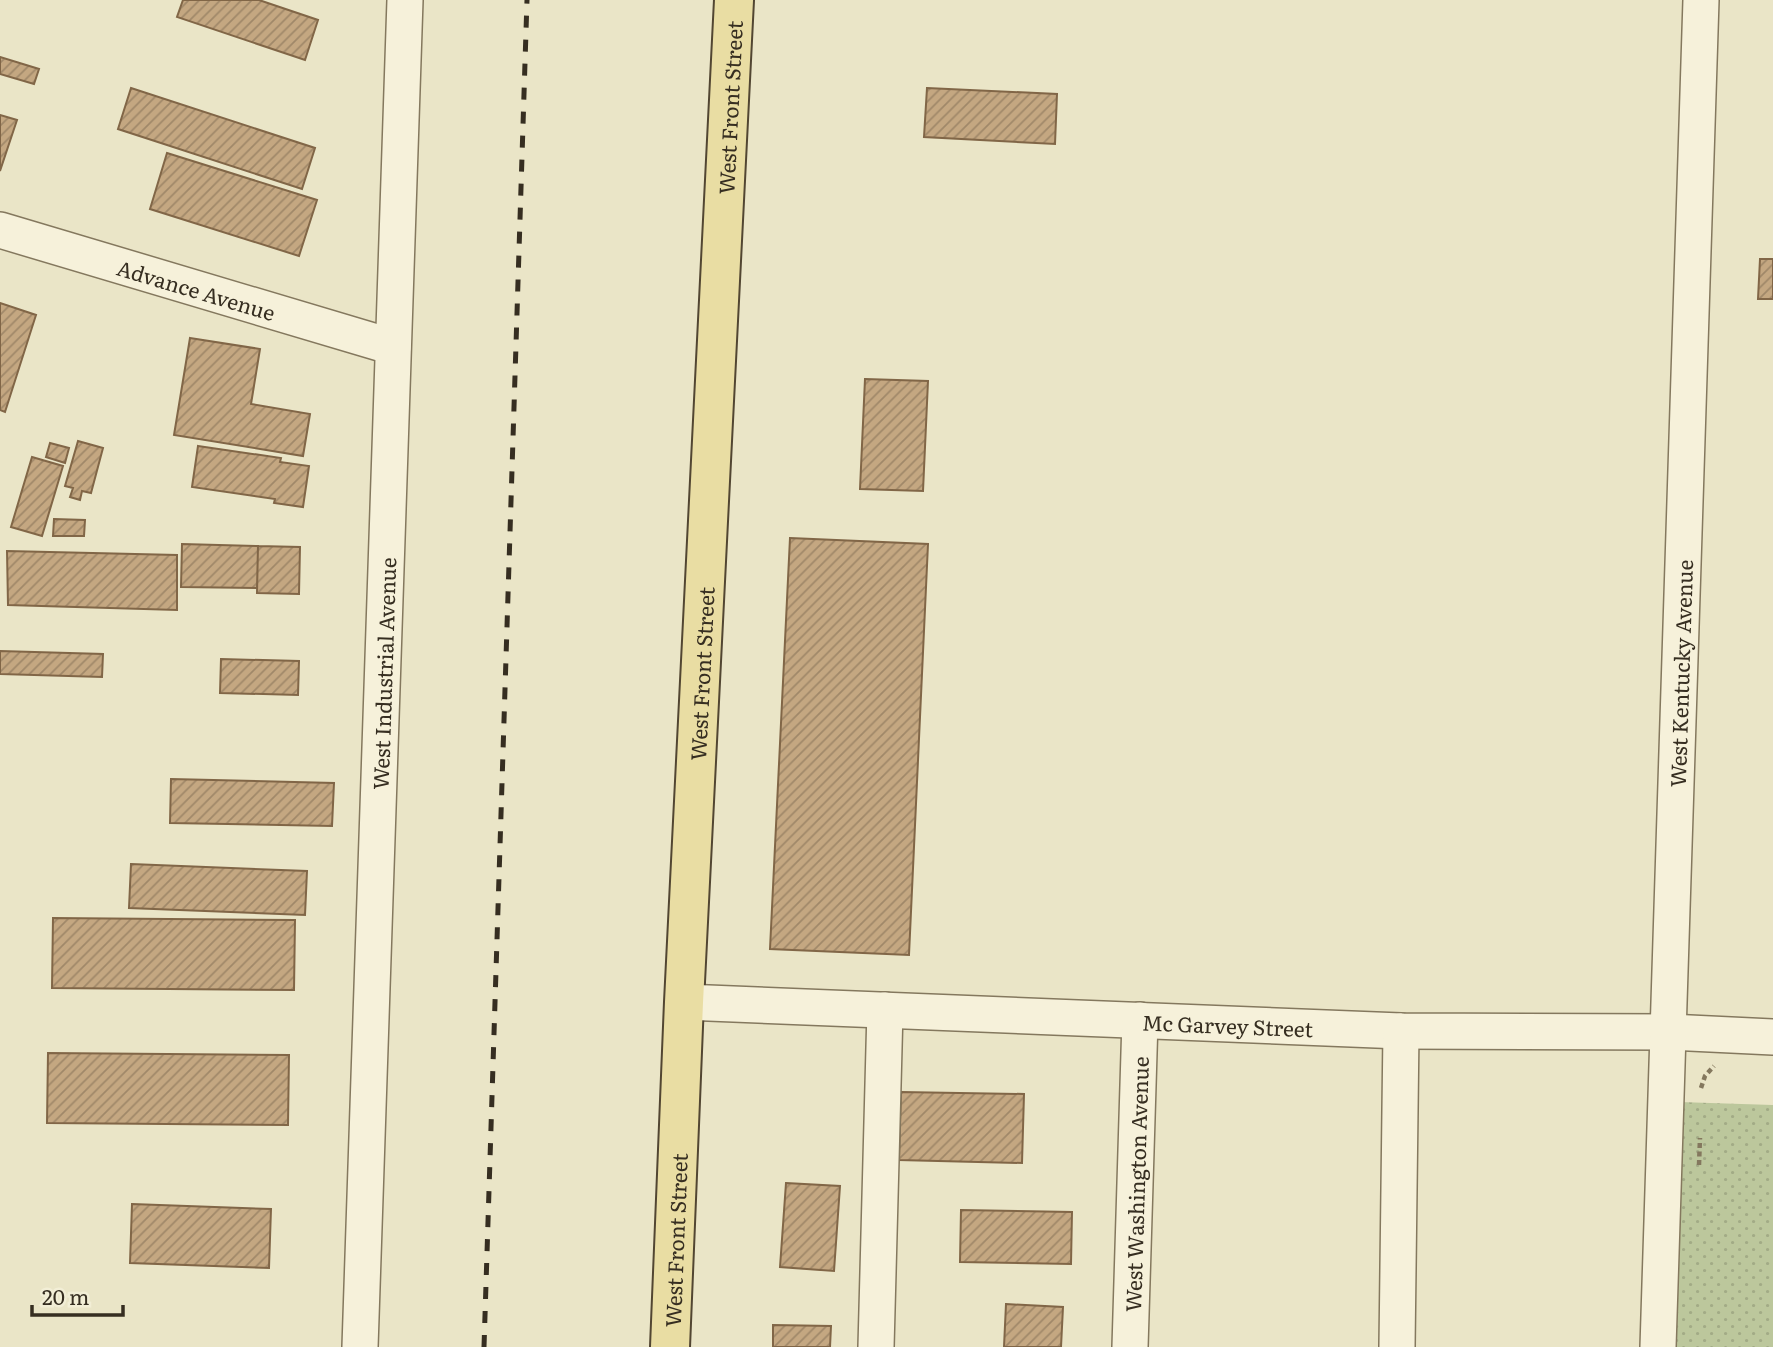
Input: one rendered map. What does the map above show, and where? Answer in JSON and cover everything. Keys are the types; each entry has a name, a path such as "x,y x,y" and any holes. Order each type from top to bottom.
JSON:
{"main road":[{"name":"West Front Street","path":"670,1347 684,1002 734,0"}],"street":[{"name":"West Industrial Avenue","path":"360,1347 405,0"},
{"name":"West Kentucky Avenue","path":"1658,1347 1701,0"},
{"name":"Advance Avenue","path":"0,230 393,347"},
{"name":"Mc Garvey Street","path":"684,1002 1401,1031 1669,1032 1773,1037"},
{"path":"876,1347 885,1010"},
{"name":"West Washington Avenue","path":"1130,1347 1140,1020"},
{"path":"1397,1347 1401,1031"}],"path":[{"path":"1701,1096 1705,1076 1713,1067 1720,1063 1735,1062 1736,1035"},
{"path":"1699,1167 1700,1131"}],"green space":[{"path":"1679,1102 1773,1105 1773,1347 1671,1347"}],"building":[{"path":"183,0 259,0 318,20 305,60 177,17"},
{"path":"0,57 39,69 34,84 0,74"},
{"path":"131,88 315,148 302,189 118,129"},
{"path":"927,88 1057,94 1055,144 924,137"},
{"path":"0,115 17,120 0,171"},
{"path":"167,153 317,200 299,256 150,209"},
{"path":"1760,259 1773,259 1773,299 1758,299"},
{"path":"0,303 36,315 5,412 0,410"},
{"path":"190,338 260,349 251,404 310,414 303,456 174,435"},
{"path":"865,379 928,381 923,491 860,489"},
{"path":"78,441 103,448 91,493 82,491 80,500 70,497 73,488 65,486"},
{"path":"50,443 69,448 65,463 46,457"},
{"path":"198,446 281,458 280,462 309,466 303,507 274,503 275,499 192,487"},
{"path":"32,457 63,466 42,536 11,527"},
{"path":"54,519 85,520 84,536 53,536"},
{"path":"790,538 928,544 909,955 770,949"},
{"path":"182,544 258,546 257,588 181,587"},
{"path":"258,546 300,547 299,594 257,593"},
{"path":"7,551 177,555 177,610 8,605"},
{"path":"0,651 103,654 102,677 0,674"},
{"path":"221,659 299,661 298,695 220,693"},
{"path":"171,779 334,783 332,826 170,823"},
{"path":"131,864 307,871 305,915 129,908"},
{"path":"53,918 295,920 294,990 52,988"},
{"path":"48,1053 289,1055 288,1125 47,1123"},
{"path":"901,1092 1024,1094 1022,1163 899,1160"},
{"path":"786,1183 840,1186 834,1271 780,1267"},
{"path":"132,1204 271,1209 269,1268 130,1263"},
{"path":"961,1210 1072,1212 1071,1264 960,1262"},
{"path":"1006,1304 1063,1307 1061,1347 1004,1347"},
{"path":"773,1325 831,1326 830,1347 773,1347"}],"railway":[{"path":"484,1347 527,0"}]}
